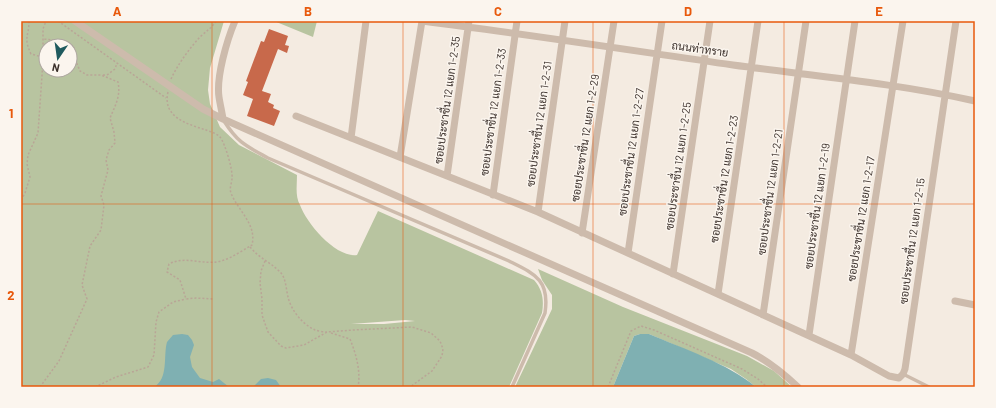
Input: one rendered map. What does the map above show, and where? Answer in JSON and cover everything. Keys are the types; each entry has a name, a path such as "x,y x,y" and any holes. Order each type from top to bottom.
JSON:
{"street":[{"path":"75,21 203,109 752,353 767,361 798,387"},
{"path":"223,119 219,96 219,84 228,39 235,21"},
{"path":"351,138 366,21"},
{"path":"400,157 422,21"},
{"name":"ถนนท่าทราย","path":"422,21 468,24 515,33 704,61 847,79 945,94 975,101"},
{"name":"ซอยประชาชื่น 12 แยก 1-2-33","path":"493,195 517,21"},
{"name":"ซอยประชาชื่น 12 แยก 1-2-31","path":"538,212 565,21"},
{"name":"ซอยประชาชื่น 12 แยก 1-2-29","path":"582,232 614,21"},
{"name":"ซอยประชาชื่น 12 แยก 1-2-27","path":"628,253 662,21"},
{"name":"ซอยประชาชื่น 12 แยก 1-2-25","path":"673,274 710,21"},
{"name":"ซอยประชาชื่น 12 แยก 1-2-23","path":"718,294 758,21"},
{"name":"ซอยประชาชื่น 12 แยก 1-2-21","path":"764,315 806,21"},
{"name":"ซอยประชาชื่น 12 แยก 1-2-19","path":"809,335 855,21"},
{"name":"ซอยประชาชื่น 12 แยก 1-2-17","path":"850,355 903,21"},
{"name":"ซอยประชาชื่น 12 แยก 1-2-15","path":"903,374 956,21"},
{"name":"ซอยประชาชื่น 12 แยก 1-2-35","path":"447,176 468,24"},
{"path":"296,116 538,212 809,335 889,376 899,378 903,374"},
{"path":"955,301 975,305"}],"lane":[{"path":"223,119 233,135 241,143 268,158 534,273 544,287 547,301 545,313 512,387"},
{"path":"903,374 929,387"}],"path":[{"path":"29,21 26,41 31,54 38,56"},
{"path":"43,38 43,29 46,21"},
{"path":"58,21 166,98"},
{"path":"186,299 180,280 167,272 170,264 176,261 184,260 198,262 221,261 252,245 254,237 252,228 230,191 233,176 225,146 219,136 213,132 178,119 169,111 166,98 177,66 216,21"},
{"path":"78,66 80,71 87,75 107,75 115,69 117,63"},
{"path":"40,387 59,361 87,299 82,285 87,260 90,246 101,230 104,205 101,196 108,170 106,160 109,150 115,143 110,118 120,90 118,82 101,75"},
{"path":"21,200 30,177 27,164 28,155 38,134 42,78"},
{"path":"250,246 265,261 272,264 282,274 288,299 298,317 316,330 350,339 355,350 359,371 358,387"},
{"path":"265,261 261,271 260,283 262,315 268,332 286,348 304,345 327,332 383,327 412,327 431,333 440,341 443,349 442,356 432,371 410,387"},
{"path":"95,387 116,377 148,368 154,356 156,322 159,312 173,302 196,298 214,299"},
{"path":"608,387 631,331 641,326 654,330 742,369 758,379 767,387"}],"green space":[{"path":"21,21 224,21 210,68 208,90 210,104 220,127 239,145 297,175 298,202 309,221 323,238 332,246 340,251 357,255 378,211 534,280 542,296 542,313 509,387 21,387","holes":["405,320 415,321 384,324 351,324"]},
{"path":"274,21 317,21 313,37"},
{"path":"538,269 623,307 747,356 774,371 792,387 756,387 731,369 649,334 640,334 634,336 613,387 515,387 552,309 552,295 542,280"}],"water":[{"path":"649,334 705,357 745,378 756,387 613,387 634,336"},
{"path":"173,335 188,335 192,340 194,345 190,357 192,367 200,378 213,382 219,379 229,387 154,387 159,383 164,372 167,342"},
{"path":"268,378 276,380 281,387 253,387 261,379"}],"building":[{"path":"269,29 288,36 285,45 289,46 287,53 278,49 262,91 271,94 268,102 274,105 273,108 280,111 274,126 247,116 253,99 243,95 248,82 246,81 261,41 264,42"}]}
